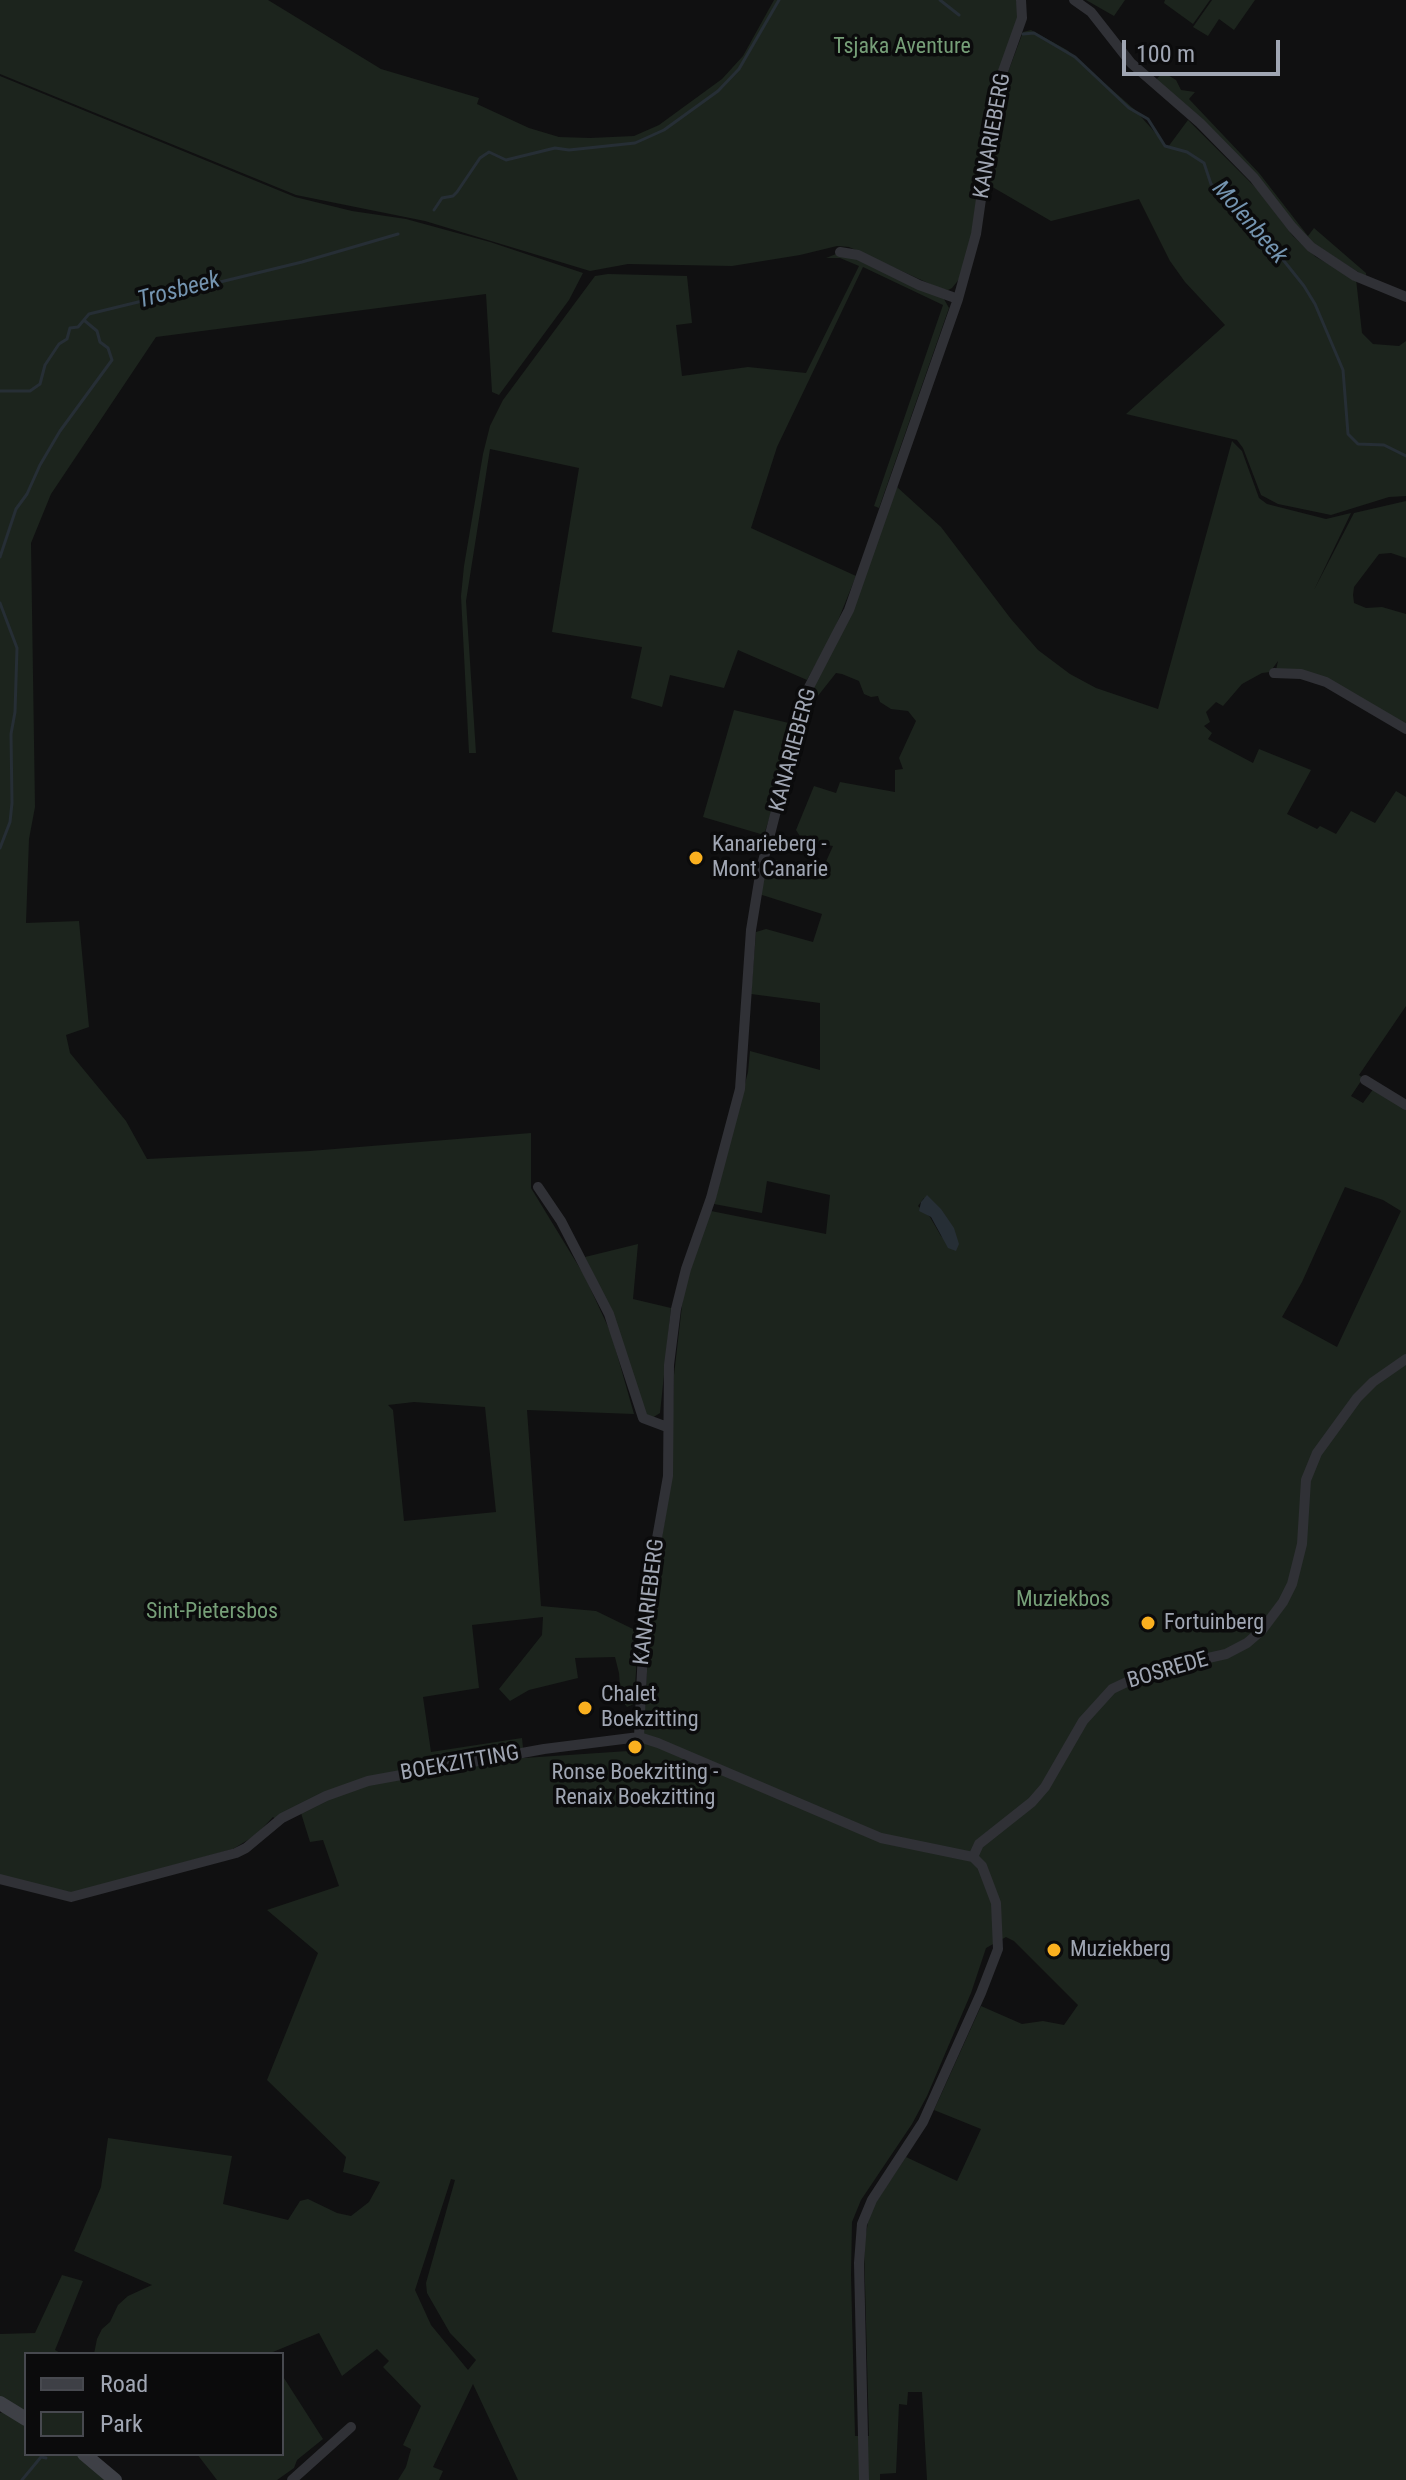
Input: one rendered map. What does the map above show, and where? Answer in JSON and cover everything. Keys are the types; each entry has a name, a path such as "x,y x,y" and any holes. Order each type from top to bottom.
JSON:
{"main road":[{"path":"0,2403 24,2418"},
{"path":"86,2456 115,2480"}],"street":[{"name":"KANARIEBERG","path":"639,1737 645,1606 668,1476 669,1365 676,1309 686,1269 711,1198 740,1089 754,912 764,858 809,687 849,610 958,299 976,234 994,108 1002,74 1022,18 1021,0"},
{"path":"1074,0 1091,12 1131,63 1200,123 1254,178 1311,247 1355,276 1406,297"},
{"path":"840,252 858,255 919,285 958,299"},
{"path":"1274,673 1301,674 1326,682 1406,729"},
{"path":"1365,1080 1406,1105"},
{"path":"538,1187 561,1221 609,1314 643,1418 667,1427"},
{"name":"BOSREDE","path":"973,1857 979,1844 1032,1802 1045,1787 1083,1721 1112,1689 1150,1671 1226,1654 1247,1643 1262,1630 1292,1584 1302,1544 1306,1480 1317,1453 1357,1398 1373,1382 1406,1359"},
{"name":"BOEKZITTING","path":"0,1879 71,1897 236,1853 282,1818 326,1796 368,1781 489,1758 639,1737 869,1834 918,1848 973,1857"},
{"path":"864,2480 859,2263 862,2224 872,2200 927,2115 998,1949 996,1903 982,1866 973,1857"},
{"path":"292,2480 351,2427"}],"green space":[{"name":"Tsjaka Aventure","path":"0,0 268,0 381,69 479,98 477,104 529,128 559,137 590,138 634,136 659,125 722,79 743,56 774,0 1016,0 1019,11 993,85 980,156 978,198 971,237 960,278 948,290 849,247 837,246 732,266 628,264 590,271 425,221 296,195 0,74"},
{"path":"1086,0 1125,0 1114,16"},
{"path":"1165,0 1210,0 1193,24 1164,3"},
{"path":"1212,0 1255,0 1234,30 1219,19 1208,36 1193,27"},
{"path":"1031,30 1067,50 1135,110 1168,147 1188,120 1258,190 1293,236 1316,257 1356,279 1362,333 1373,344 1399,346 1406,341 1406,496 1389,497 1331,515 1278,504 1261,495 1237,440 1126,414 1225,325 1170,261 1139,199 1051,221 989,185 993,125 1002,88 1023,32"},
{"path":"1163,72 1176,80 1181,90 1195,92 1189,99 1259,173 1308,236 1314,228 1366,273 1366,277 1303,237 1270,194 1155,81"},
{"path":"0,76 295,197 352,211 406,219 490,242 583,273 569,300 499,395 492,392 486,294 156,337 51,494 31,543 35,807 29,839 26,923 79,921 89,1027 66,1035 70,1053 126,1121 147,1159 310,1151 531,1133 531,1188 584,1275 611,1333 634,1414 527,1410 541,1606 596,1611 633,1629 638,1639 634,1704 627,1707 621,1699 615,1657 575,1658 578,1678 529,1690 510,1701 499,1689 542,1635 543,1617 472,1625 479,1688 423,1697 431,1752 522,1738 524,1758 643,1750 650,1611 671,1481 674,1375 686,1271 711,1211 826,1234 830,1195 767,1181 762,1213 714,1204 748,1072 750,1051 820,1070 820,1003 751,994 756,932 766,929 813,942 822,914 759,894 767,858 816,870 817,866 824,866 833,846 803,841 796,830 814,786 836,793 840,782 895,792 895,770 903,769 899,758 916,721 908,711 891,709 880,702 878,696 864,694 859,681 842,674 836,673 817,697 810,693 897,487 941,527 1038,650 1070,674 1096,688 1158,709 1232,441 1242,451 1259,498 1267,504 1326,519 1351,513 1314,590 1354,513 1406,501 1406,558 1391,553 1379,554 1354,587 1353,595 1354,603 1366,608 1382,607 1406,614 1406,726 1327,680 1276,670 1278,661 1270,672 1242,684 1223,706 1216,702 1206,712 1210,722 1204,726 1212,733 1208,739 1253,763 1259,749 1311,770 1287,814 1317,829 1320,826 1336,834 1351,811 1375,823 1396,791 1406,797 1406,1006 1359,1075 1363,1078 1351,1096 1363,1103 1374,1088 1406,1107 1406,2480 927,2480 922,2392 908,2392 907,2405 899,2404 896,2473 880,2474 880,2480 518,2480 473,2384 433,2467 443,2471 439,2480 398,2480 411,2449 403,2445 421,2406 383,2367 389,2361 377,2349 342,2376 319,2333 273,2352 94,2352 102,2329 110,2322 118,2305 128,2296 152,2285 74,2251 101,2187 108,2138 232,2156 223,2204 288,2220 300,2201 308,2199 351,2216 369,2202 380,2182 343,2172 346,2157 267,2080 318,1953 267,1910 339,1886 323,1840 310,1842 301,1813 279,1822 273,1817 256,1835 233,1849 74,1893 0,1877","holes":["1345,1187 1383,1200 1401,1211 1337,1347 1282,1317 1302,1282","924,1198 956,1250 918,1206","414,1402 485,1407 496,1512 404,1521 393,1410 388,1405","1006,1937 1014,1941 1078,2005 1064,2025 1043,2021 1022,2024 981,2006 934,2110 981,2129 957,2181 906,2157 870,2211 864,2245 869,2436 855,2436 852,2222 861,2200 927,2096 971,1993 986,1948","451,2179 455,2180 426,2283 427,2293 450,2333 476,2360 468,2370 431,2325 415,2290"]},
{"path":"846,254 944,299 949,308 879,508 874,506 943,305 863,267 777,447 751,528 856,576 833,633 807,680 738,650 724,688 670,675 662,707 631,698 642,647 552,632 579,468 490,449 466,601 476,753 469,753 461,596 483,454 490,426 503,400 595,276 608,274 687,276 692,323 676,325 682,376 748,367 806,373 859,266 840,258 826,258"},
{"path":"734,710 793,724 781,781 764,835 703,817"},
{"path":"638,1244 633,1299 671,1308 660,1413 652,1418 646,1415 603,1295 585,1257"},
{"path":"62,2275 83,2281 55,2350 58,2352 24,2352 24,2412 0,2397 0,2334 35,2333"},
{"path":"284,2378 323,2439 277,2480 217,2480 199,2456 284,2456"},
{"path":"5,2411 24,2422 24,2456 78,2456 107,2480 0,2480 0,2413"}],"shaded area":[{"path":"927,1195 954,1228 959,1244 956,1251 948,1248 931,1217 919,1211"}],"waterway":[{"name":"Trosbeek","path":"434,210 442,198 457,192 480,158 489,152 506,160 555,148 569,150 635,143 664,130 718,91 739,69 779,0"},
{"name":"Molenbeek","path":"940,0 959,15"},
{"name":"Molenbeek","path":"1023,34 1034,33 1075,57 1129,108 1148,119 1165,146 1187,152 1204,163 1211,184 1244,211 1315,304 1343,370 1348,434 1358,444 1384,445 1406,456"},
{"name":"Trosbeek","path":"0,391 30,391 40,384 45,365 59,344 67,339 70,328 78,327 89,314 302,262 398,234"},
{"path":"0,557 16,509 27,494 40,465 60,431 112,360 97,331 85,321"},
{"path":"0,603 17,648 15,712 11,734 12,803 10,822 0,848"},
{"path":"22,2480 41,2457 46,2458"}],"place":[{"name":"Kanarieberg - Mont Canarie","path":"696,858"},
{"name":"Fortuinberg","path":"1148,1623"},
{"name":"Chalet Boekzitting","path":"585,1708"},
{"name":"Ronse Boekzitting - Renaix Boekzitting","path":"635,1747"},
{"name":"Muziekberg","path":"1054,1950"}],"park label":[{"name":"Muziekbos","path":"1063,1600"},
{"name":"Sint-Pietersbos","path":"212,1612"}]}
